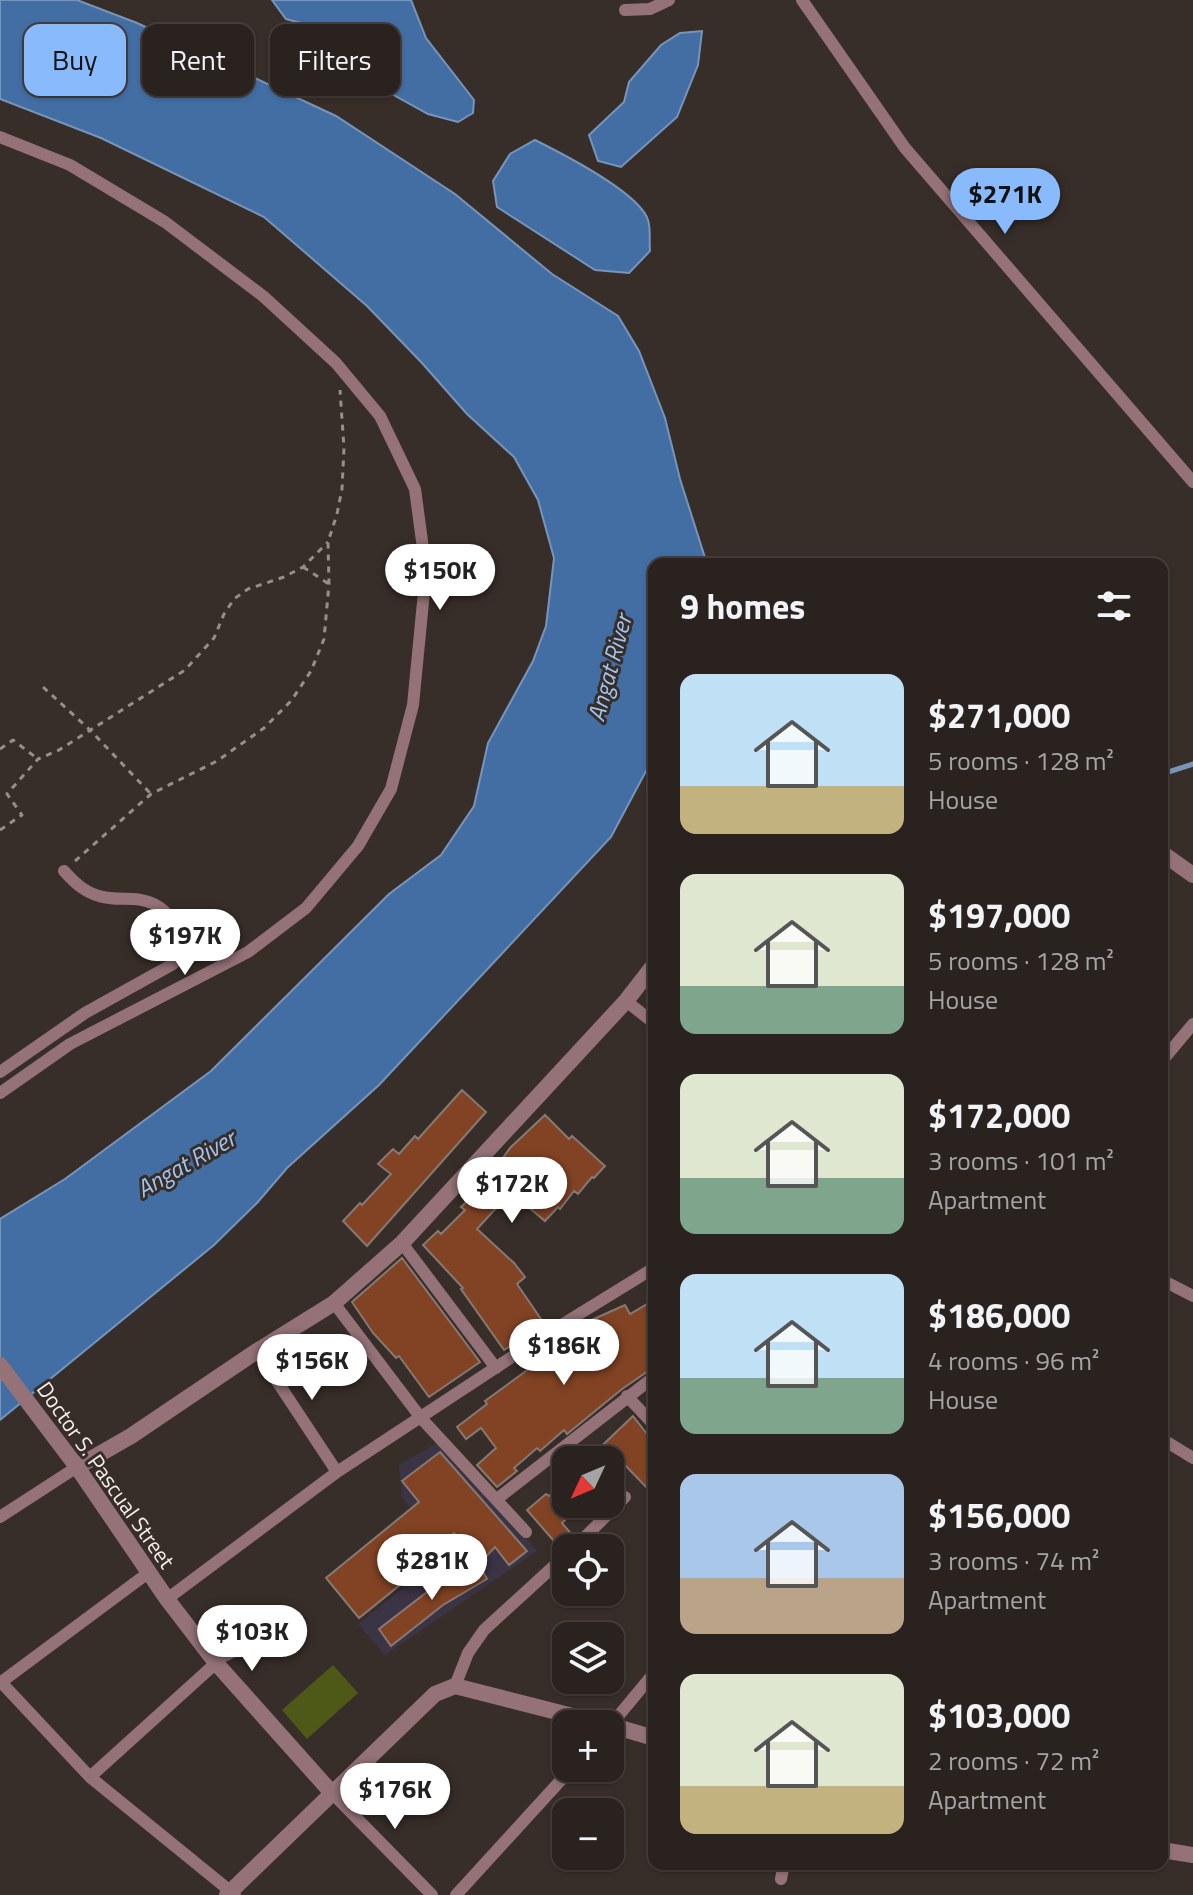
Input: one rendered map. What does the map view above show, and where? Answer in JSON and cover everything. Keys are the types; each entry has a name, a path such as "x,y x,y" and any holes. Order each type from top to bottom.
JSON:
{"street":[{"path":"625,10 650,9 669,0"},
{"path":"802,0 905,148 1193,482"},
{"path":"0,137 70,165 165,222 263,296 336,363 380,416 415,489 426,571 413,705 391,789 358,846 306,908 248,952 70,1044 0,1093"},
{"path":"1168,857 1193,875"},
{"path":"0,1072 85,1013 173,964 184,951 185,938 174,921 155,904 96,895 79,886 64,871"},
{"path":"0,1517 131,1436 334,1303 402,1243 626,1001 648,973"},
{"path":"626,1001 648,1018"},
{"path":"1168,1054 1193,1024"},
{"path":"402,1243 496,1368"},
{"path":"167,1599 337,1472 648,1272"},
{"path":"1168,1283 1193,1296"},
{"path":"334,1303 421,1418 526,1532"},
{"path":"257,1351 337,1472"},
{"name":"Doctor S. Pascual Street","path":"0,1365 77,1467 148,1573 216,1663 331,1792 432,1895"},
{"path":"497,1499 648,1381"},
{"path":"627,1396 648,1419"},
{"path":"1168,1443 1193,1458"},
{"path":"588,1534 625,1497"},
{"path":"455,1686 468,1653 484,1630 552,1568"},
{"path":"148,1573 1,1682 90,1777 231,1894 331,1792 435,1694 455,1686 552,1711"},
{"path":"90,1777 216,1663"},
{"path":"622,1710 648,1680"},
{"path":"624,1729 648,1736"},
{"path":"456,1895 559,1782"},
{"path":"1168,1851 1193,1855"},
{"path":"781,1879 783,1870"}],"lane":[{"path":"216,1663 295,1626"}],"path":[{"path":"64,871 151,794 217,761 264,728 291,701 311,671 324,639 329,584 328,542 342,489 342,408 336,363"},
{"path":"0,830 22,815 7,794 38,759 59,750 185,670 214,638 234,599 248,589 303,567 328,542"},
{"path":"303,567 329,584"},
{"path":"43,687 90,730 151,794"},
{"path":"0,749 13,740 38,759"}],"shaded area":[{"path":"443,1440 537,1551 385,1655 358,1624 445,1555 402,1497 399,1465"}],"green space":[{"path":"333,1665 358,1693 307,1739 282,1710"}],"water":[{"name":"Angat River","path":"0,0 77,0 142,25 142,96 254,96 254,78 270,85 270,96 293,96 336,116 455,194 552,274 618,316 639,351 665,418 705,558 648,558 648,767 611,837 379,1085 287,1168 214,1245 0,1420 0,1219 65,1179 211,1071 389,894 441,855 474,806 488,743 533,661 546,626 554,558 538,500 514,457 467,414 367,306 264,217 101,138 0,99"},
{"path":"272,0 411,0 426,38 474,100 473,113 458,122 428,114 396,96 400,96 400,24 305,24 286,19"},
{"path":"702,31 698,65 677,117 621,167 598,161 589,135 624,102 629,82 661,45 680,33"},
{"path":"535,140 598,174 642,209 649,224 650,251 629,273 595,270 497,207 493,181 510,154"}],"building":[{"path":"462,1090 486,1112 367,1246 343,1221 391,1174 378,1164 393,1149 399,1154 415,1136 418,1139"},
{"path":"545,1115 569,1139 572,1136 605,1166 578,1194 574,1191 560,1209 558,1207 545,1221 514,1195 503,1209 498,1206 477,1229 525,1277 517,1284 545,1325 504,1350 463,1288 423,1245 438,1231 441,1234 465,1210 461,1207 496,1174 489,1168 496,1159 500,1162 510,1148"},
{"path":"402,1258 480,1362 429,1397 399,1356 396,1358 373,1333 352,1302"},
{"path":"648,1304 648,1371 567,1434 564,1430 540,1451 537,1448 514,1468 517,1471 497,1487 477,1465 496,1448 481,1428 466,1439 457,1427 487,1404 485,1401 530,1368 524,1360 587,1322 625,1305 630,1314"},
{"path":"633,1416 648,1435 647,1488 624,1464 624,1446 602,1446"},
{"path":"440,1452 527,1551 509,1565 495,1547 482,1561 454,1533 433,1550 437,1555 359,1618 326,1578 419,1502 402,1481"},
{"path":"552,1493 552,1518 567,1518 562,1523 571,1534 552,1534 552,1539 527,1510 546,1494"},
{"path":"477,1561 487,1579 443,1605 391,1646 379,1629 436,1585"}],"waterway":[{"path":"1168,772 1193,764"}]}
